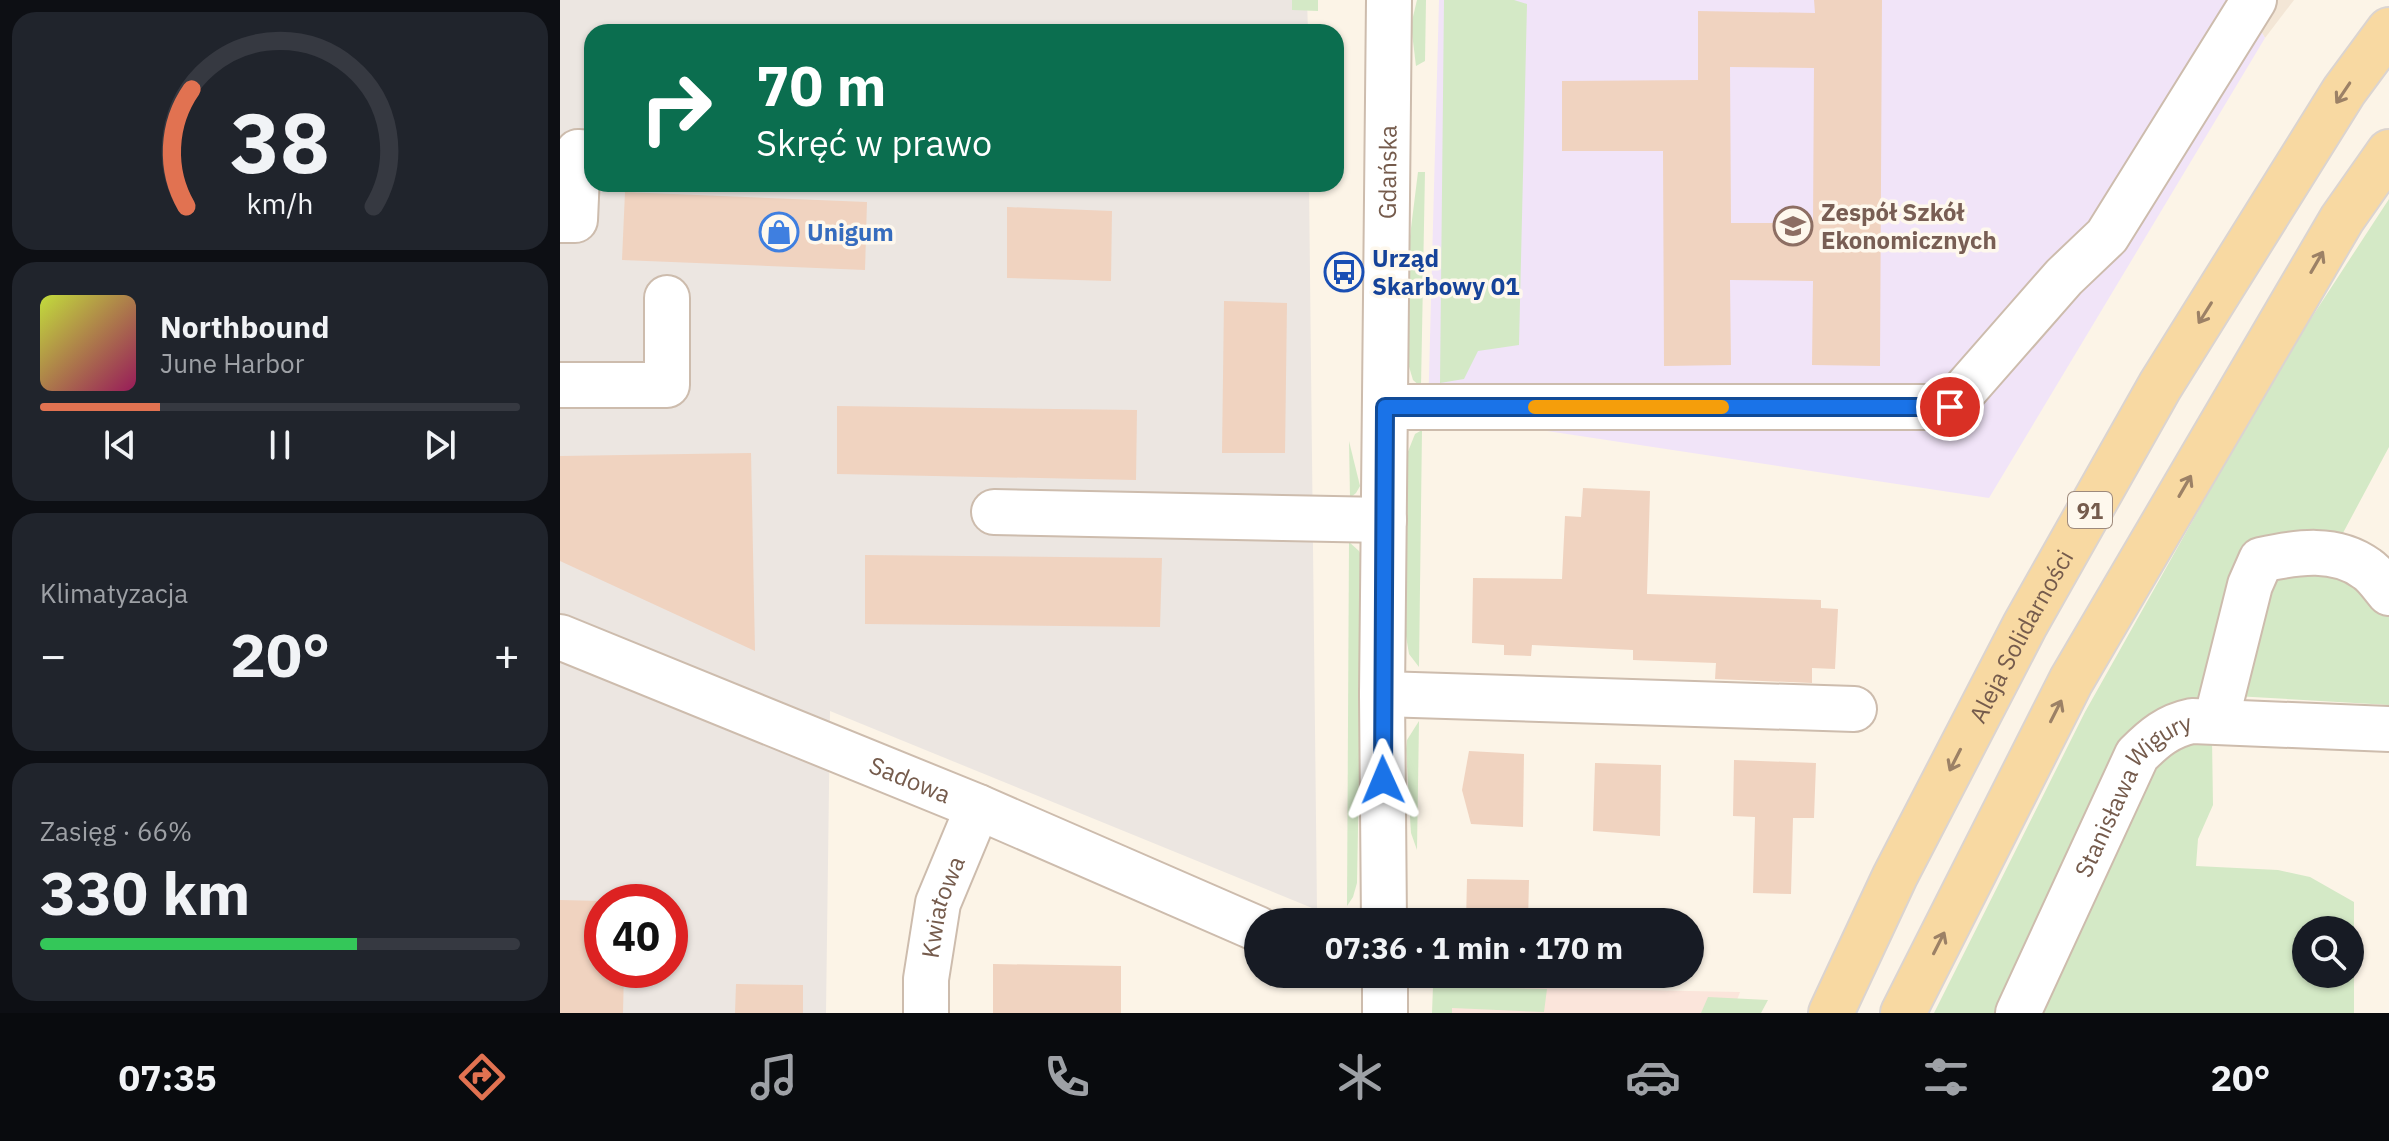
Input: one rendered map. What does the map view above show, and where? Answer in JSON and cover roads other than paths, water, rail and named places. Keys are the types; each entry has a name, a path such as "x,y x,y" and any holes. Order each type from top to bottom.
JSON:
{"main road":[{"name":"Aleja Solidarności","path":"1831,1013 1895,876 2025,625 2152,399 2344,91 2389,30"},
{"path":"1903,1013 2071,681 2342,219 2389,152"}],"street":[{"name":"Gdańska","path":"1384,908 1382,694 1389,0"},
{"path":"1385,407 1950,407 2064,277 2107,236 2254,0"},
{"path":"560,220 575,220 578,152 584,152"},
{"path":"560,385 667,385 667,298"},
{"path":"994,512 1384,520"},
{"path":"2216,721 2250,585 2261,560 2294,553 2338,554 2368,569 2389,593"},
{"name":"Sadowa","path":"560,637 978,807 1244,923"},
{"path":"1382,694 1854,709"},
{"name":"Stanisława Wigury","path":"2018,1013 2113,803 2137,755 2156,736 2175,725 2192,721 2389,729"},
{"name":"Kwiatowa","path":"926,1013 926,979 938,903 978,807"},
{"path":"1385,988 1385,1013"}],"place":[{"name":"Zespół Szkół Ekonomicznych","path":"1793,226"},
{"name":"Unigum","path":"779,232"},
{"name":"Urząd Skarbowy 01","path":"1344,272"}]}
